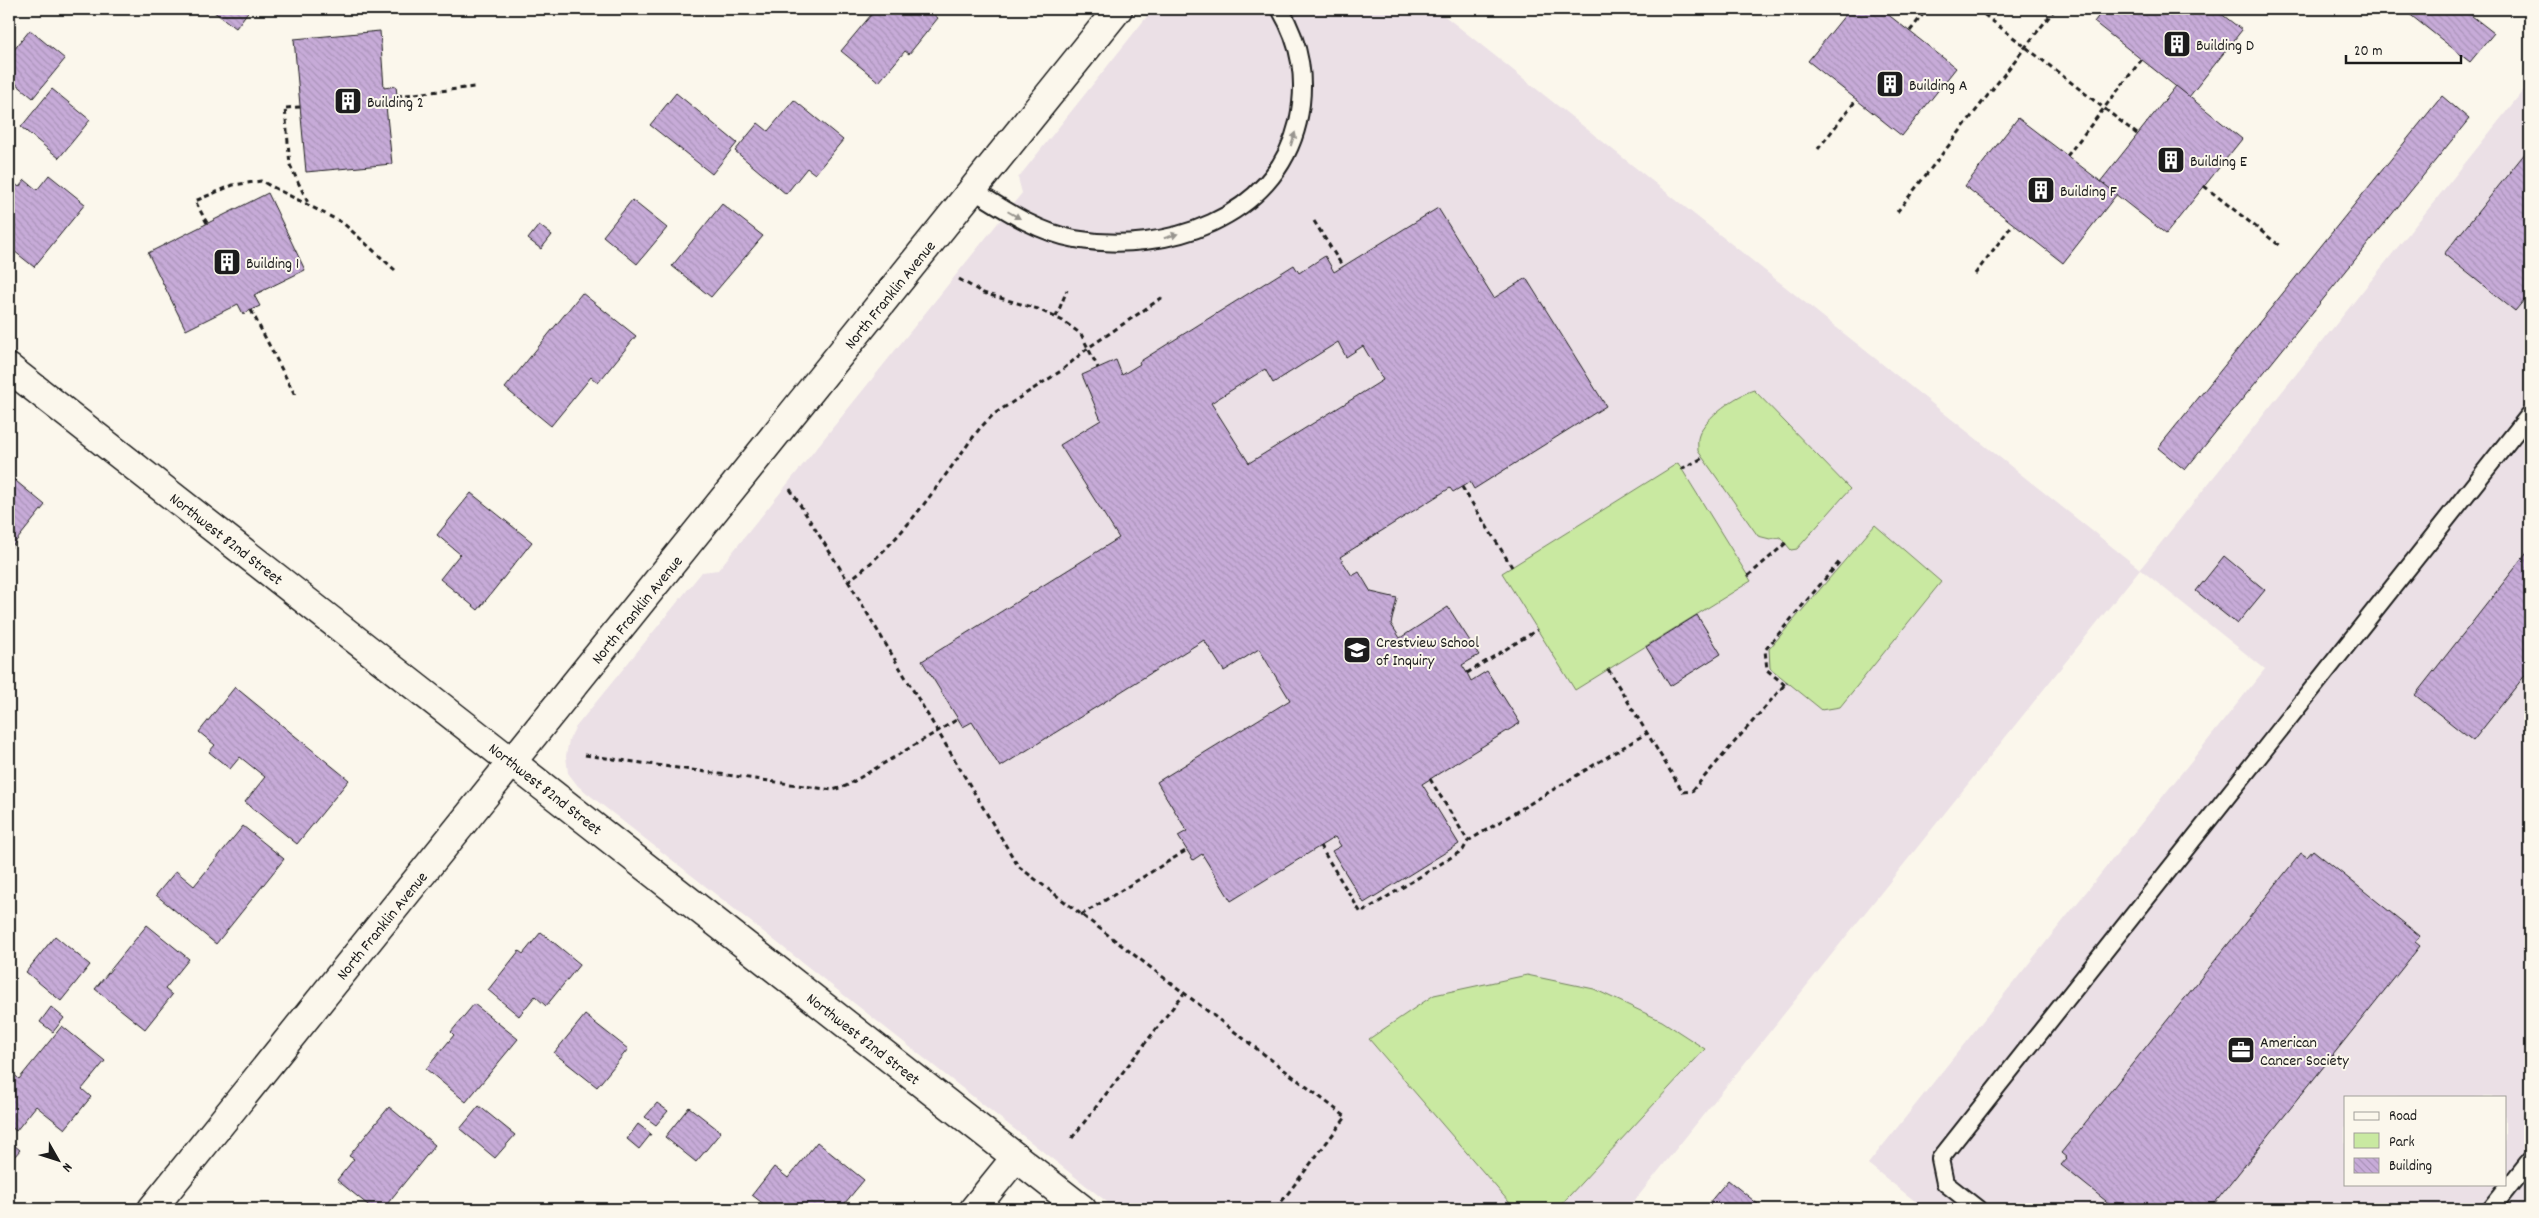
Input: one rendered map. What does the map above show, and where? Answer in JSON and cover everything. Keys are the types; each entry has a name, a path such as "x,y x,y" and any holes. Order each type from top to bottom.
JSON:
{"street":[{"name":"North Franklin Avenue","path":"152,1209 1118,9"},
{"name":"Northwest 82nd Street","path":"9,368 513,761 1082,1209"},
{"path":"974,1209 1016,1157"}],"lane":[{"path":"973,190 1030,224 1048,232 1076,239 1134,242 1160,240 1205,225 1228,214 1272,179 1287,156 1296,128 1302,103 1303,73 1292,29 1280,9"},
{"path":"1978,1209 1945,1183 1940,1159 2530,414"},
{"path":"2491,1209 2530,1160"}],"path":[{"path":"1910,31 1927,9"},
{"path":"1977,9 2137,134"},
{"path":"1896,212 2055,9"},
{"path":"2067,156 2142,59"},
{"path":"397,96 474,87"},
{"path":"1818,149 1857,99"},
{"path":"300,107 285,108 290,165 309,205"},
{"path":"207,223 195,201 233,185 261,181 343,222 395,270"},
{"path":"2204,186 2280,246"},
{"path":"1314,221 1344,267"},
{"path":"1975,274 2014,224"},
{"path":"960,279 983,293 1010,300 1056,318 1081,334 1098,368"},
{"path":"1056,318 1066,290"},
{"path":"848,581 870,565 898,538 980,428 994,414 1061,371 1088,348 1163,297"},
{"path":"251,310 295,395"},
{"path":"1681,469 1703,458"},
{"path":"1462,487 1512,567"},
{"path":"790,489 848,581 1018,866 1346,1117 1276,1209"},
{"path":"1748,576 1786,543"},
{"path":"1608,670 1683,792 1692,791 1786,683 1767,670 1766,650 1841,560"},
{"path":"1467,674 1537,630"},
{"path":"585,755 833,790 846,786 958,719"},
{"path":"1320,846 1361,913 1463,850 1468,841 1647,733"},
{"path":"1430,779 1468,841"},
{"path":"1081,915 1188,850"},
{"path":"1072,1138 1184,993"}],"shaded area":[{"name":"Crestview School of Inquiry","path":"1153,9 1436,9 2140,569 1628,1209 1116,1209 578,786 568,773 566,756 569,740 575,728 702,572 718,570 1022,193 1018,178"},
{"path":"2530,82 2530,1209 1925,1209 1868,1164 2265,669 2140,569"}],"green space":[{"path":"1754,390 1850,489 1797,549 1791,550 1780,537 1770,539 1758,536 1698,451 1698,437 1708,421 1722,408"},
{"path":"1678,463 1751,581 1575,690 1502,573"},
{"path":"1875,525 1941,582 1840,707 1822,710 1770,668 1769,649"},
{"path":"1527,975 1594,989 1662,1021 1705,1049 1557,1209 1515,1209 1369,1039 1434,995"}],"building":[{"path":"210,9 250,9 236,28"},
{"path":"876,9 927,9 938,18 909,54 905,51 879,82 841,51"},
{"name":"Building A","path":"1850,9 1881,9 1956,68 1902,136 1808,61"},
{"name":"Building D","path":"2104,9 2215,9 2242,30 2189,97 2094,22"},
{"path":"2403,9 2463,9 2494,33 2470,62"},
{"path":"30,30 65,59 33,98 9,78 9,56"},
{"name":"Building 2","path":"380,31 384,88 396,86 398,105 386,106 392,164 306,172 294,39"},
{"name":"Building E","path":"2176,86 2242,139 2166,234 2100,182"},
{"path":"52,89 90,120 59,158 21,127"},
{"path":"676,93 737,143 712,174 650,125"},
{"path":"2442,96 2469,119 2185,470 2158,448"},
{"path":"794,100 843,140 815,174 807,168 786,194 735,151 758,123 768,131"},
{"name":"Building F","path":"2018,118 2117,194 2063,263 1965,186"},
{"path":"2530,147 2530,293 2515,311 2444,254"},
{"path":"49,175 85,204 34,267 9,247 9,179 19,187 25,180 37,190"},
{"name":"Building 1","path":"268,193 305,270 254,295 260,306 243,314 238,304 186,330 148,253"},
{"path":"632,200 667,228 637,264 603,236"},
{"path":"722,204 763,236 711,297 672,266"},
{"path":"1438,208 1494,298 1526,278 1606,406 1474,489 1470,482 1453,492 1450,488 1340,557 1352,576 1359,572 1371,592 1397,598 1391,624 1400,638 1448,607 1479,655 1462,665 1471,681 1487,671 1520,723 1422,784 1459,844 1364,903 1332,851 1341,846 1335,837 1231,901 1202,854 1193,860 1178,836 1187,831 1157,782 1290,700 1259,649 1224,671 1204,640 1000,767 972,722 963,727 922,661 1119,538 1060,445 1101,420 1082,375 1116,360 1122,375 1140,364 1139,362 1294,265 1299,273 1325,256 1334,272","holes":["1338,342 1346,357 1363,346 1383,380 1249,463 1211,403 1265,369 1273,383"]},
{"path":"539,225 552,235 541,249 528,239"},
{"path":"582,293 636,336 598,383 591,377 551,426 505,388"},
{"path":"11,477 45,505 9,550 9,480"},
{"path":"471,493 532,542 478,610 440,579 460,554 437,535"},
{"path":"2530,549 2530,669 2473,741 2415,695"},
{"path":"2224,556 2265,590 2237,624 2196,591"},
{"path":"1697,615 1721,654 1670,686 1646,647"},
{"path":"235,687 349,780 297,844 245,802 265,777 240,757 230,769 209,752 215,745 199,732"},
{"path":"243,826 284,859 216,944 156,895 176,871 194,886"},
{"name":"American Cancer Society","path":"2313,850 2420,936 2415,942 2420,946 2210,1209 2116,1209 2061,1165 2067,1158 2061,1153 2301,853 2307,857"},
{"path":"147,925 189,959 165,989 172,995 145,1029 95,989"},
{"path":"541,932 580,964 546,1006 535,996 519,1016 488,990 519,951 523,954"},
{"path":"55,936 90,965 61,1001 26,972"},
{"path":"474,1004 518,1039 466,1102 426,1069 454,1035 451,1032"},
{"path":"51,1007 64,1018 53,1032 40,1022"},
{"path":"585,1015 628,1049 597,1087 554,1053"},
{"path":"62,1026 105,1061 82,1089 91,1097 65,1129 36,1106 16,1131 9,1125 9,1070 19,1079"},
{"path":"657,1103 668,1111 656,1125 645,1117"},
{"path":"479,1106 515,1135 495,1158 460,1129"},
{"path":"389,1107 435,1145 383,1209 373,1209 337,1180 354,1159 349,1156"},
{"path":"689,1107 721,1132 696,1162 665,1137"},
{"path":"638,1124 651,1134 639,1149 627,1139"},
{"path":"9,1141 20,1150 9,1163"},
{"path":"817,1142 864,1180 840,1209 770,1209 752,1195 774,1167 788,1178"},
{"path":"1728,1180 1764,1209 1704,1209"}],"place":[{"name":"Building D","path":"2177,44"},
{"name":"Building A","path":"1890,84"},
{"name":"Building 2","path":"348,101"},
{"name":"Building E","path":"2171,160"},
{"name":"Building F","path":"2041,190"},
{"name":"Building 1","path":"227,262"},
{"name":"Crestview School of Inquiry","path":"1357,650"},
{"name":"American Cancer Society","path":"2241,1050"}]}
